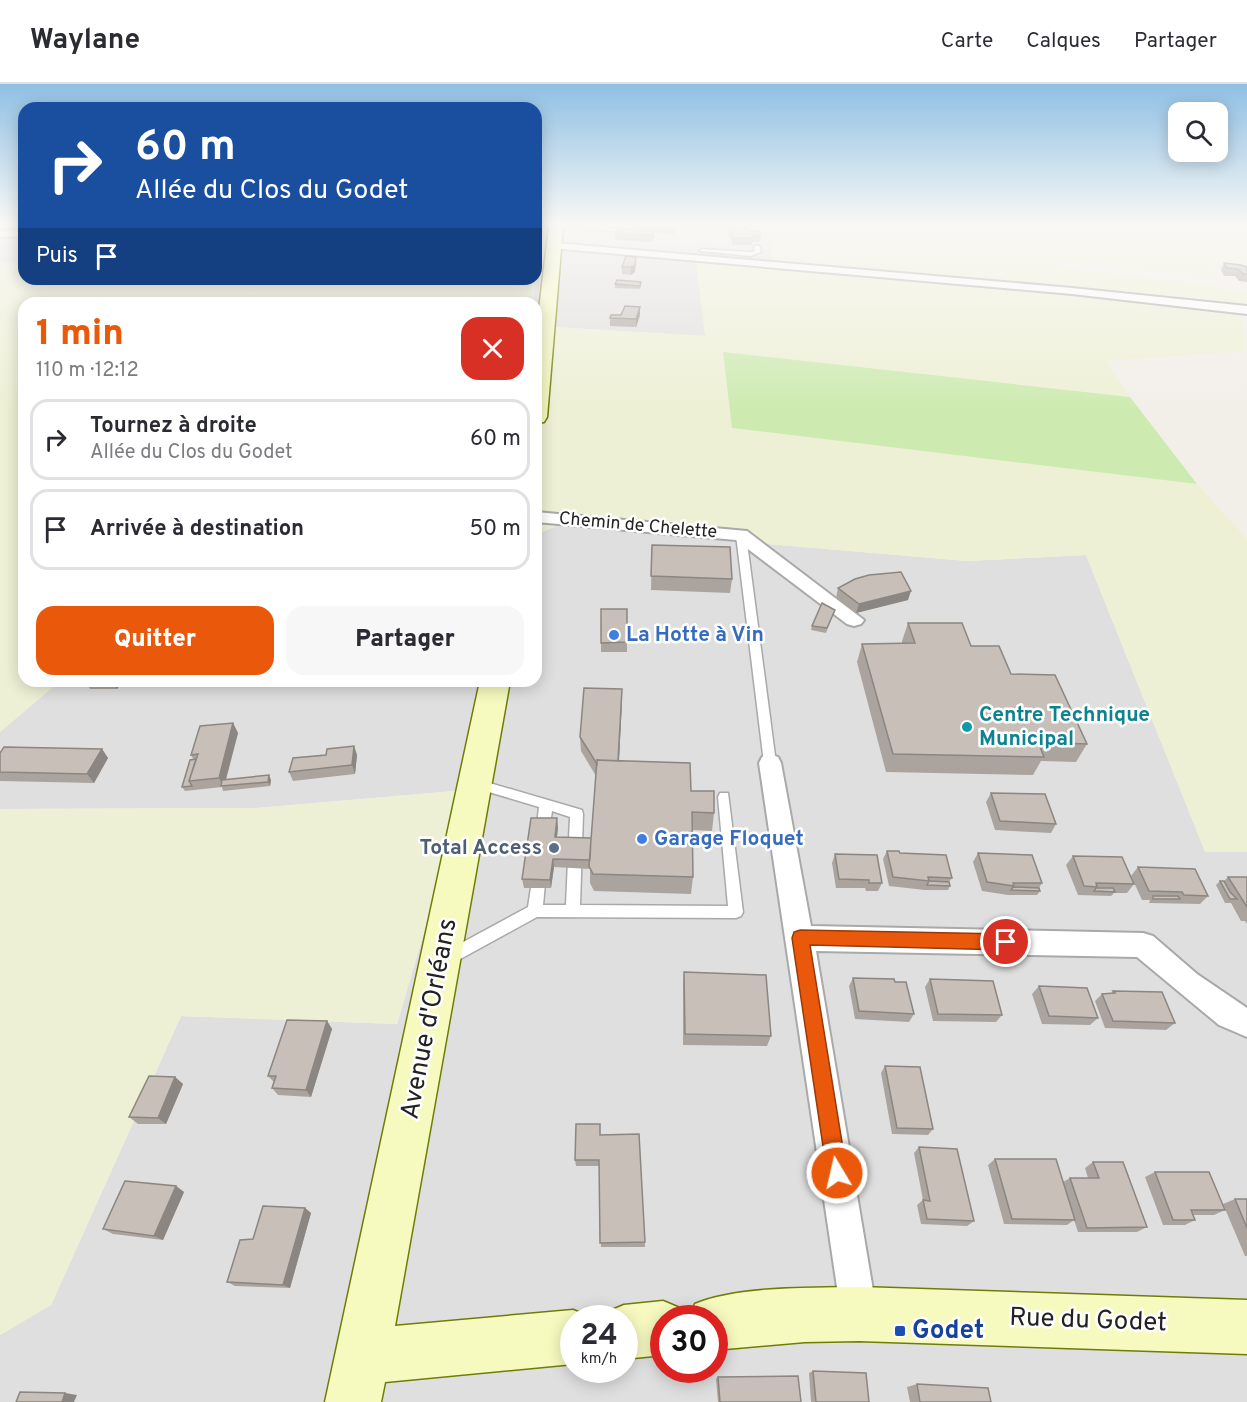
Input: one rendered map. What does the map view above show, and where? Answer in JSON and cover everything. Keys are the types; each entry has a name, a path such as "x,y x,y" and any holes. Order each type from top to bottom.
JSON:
{"main road":[{"path":"542,338 546,288"},
{"name":"Avenue d'Orléans","path":"358,1379 494,687"},
{"name":"Rue du Godet","path":"728,1322 805,1315 859,1314 1247,1327"},
{"path":"358,1379 560,1340"}],"street":[{"path":"1035,288 1247,310"},
{"name":"Chemin de Chelette","path":"542,518 741,535"},
{"path":"741,535 854,620"},
{"path":"770,763 859,1314"},
{"path":"800,938 1143,945 1229,1015 1247,1023"}],"lane":[{"path":"741,535 770,763"},
{"path":"476,783 577,814 573,912"},
{"path":"441,961 535,911 736,912 724,797"},
{"path":"535,911 546,804"}],"shaded area":[{"path":"535,288 709,288 706,336 542,326 542,297 534,297"},
{"path":"556,526 967,561 1086,555 1205,851 1247,852 1247,1402 0,1402 0,1335 51,1305 181,1016 397,1024 466,790 257,808 0,809 0,732 53,687 542,687 542,532"}],"green space":[{"path":"0,288 534,288 533,297 18,297 18,687 53,687 0,732"},
{"path":"699,288 1219,288 1220,290 1247,292 1247,309 1239,308 1247,351 1107,361 1130,397 723,353 732,428 1197,484 1247,539 1247,852 1205,852 1086,555 967,561 556,526 542,532 542,326 705,336"},
{"path":"723,352 1130,397 1197,484 732,428"},
{"path":"466,790 397,1024 181,1016 51,1305 0,1335 0,809 257,808"}],"building":[{"path":"625,306 640,307 636,319 610,318 611,315 621,315"},
{"path":"652,545 730,547 732,579 651,576"},
{"path":"901,572 911,591 859,604 838,588 869,575"},
{"path":"822,603 835,610 827,628 812,626"},
{"name":"La Hotte à Vin","path":"601,609 627,609 627,642 601,643"},
{"name":"Centre Technique Municipal","path":"908,623 962,623 971,646 999,646 1011,674 1055,675 1087,744 1038,742 1044,757 893,754 862,644 915,643"},
{"path":"584,688 622,689 618,761 597,760 597,764 580,737"},
{"path":"233,723 219,778 189,781 198,754 191,755 200,726"},
{"path":"354,746 352,765 289,772 293,758 326,755 327,749"},
{"path":"4,747 102,749 87,774 0,772 0,753"},
{"path":"196,759 189,781 192,786 182,787 190,760"},
{"name":"Garage Floquet","path":"597,760 690,763 691,791 714,791 714,813 692,812 693,877 593,874 589,866"},
{"path":"269,775 268,782 221,786 222,780"},
{"path":"991,793 1045,794 1056,824 1000,821"},
{"path":"531,818 557,818 555,837 591,838 590,860 553,859 550,880 522,879"},
{"path":"887,851 946,855 952,878 928,877 929,881 893,877"},
{"path":"978,853 1032,855 1042,883 1013,883 1014,886 987,882"},
{"path":"835,854 877,855 882,883 839,879"},
{"path":"1073,856 1122,857 1134,884 1096,883 1097,887 1084,886"},
{"path":"1138,867 1195,869 1208,896 1149,891"},
{"path":"1228,877 1247,877 1247,907"},
{"path":"929,881 949,882 950,886 927,885"},
{"path":"1220,881 1224,881 1237,899 1230,899"},
{"path":"1013,887 1039,888 1040,891 1011,890"},
{"path":"1096,888 1113,888 1115,892 1094,891"},
{"path":"1153,896 1178,896 1180,899 1153,899"},
{"path":"684,972 766,975 771,1036 685,1034"},
{"path":"853,978 894,979 895,982 906,982 914,1014 859,1011"},
{"path":"930,979 993,981 1002,1015 938,1014"},
{"path":"1039,986 1087,988 1098,1018 1049,1016"},
{"path":"1113,991 1162,992 1175,1023 1113,1021 1102,994 1115,993"},
{"path":"287,1020 327,1021 306,1090 272,1088 276,1076 268,1076"},
{"path":"885,1066 920,1067 933,1129 897,1128"},
{"path":"149,1076 175,1077 158,1118 129,1117"},
{"path":"576,1124 600,1124 600,1135 639,1134 645,1242 600,1243 599,1160 575,1160"},
{"path":"919,1147 957,1149 974,1221 927,1219 923,1200 930,1201"},
{"path":"995,1159 1056,1159 1075,1220 1012,1219"},
{"path":"1093,1162 1123,1162 1147,1227 1087,1228 1070,1178 1099,1178"},
{"path":"1155,1172 1209,1172 1225,1210 1191,1210 1195,1220 1173,1220"},
{"path":"125,1181 176,1186 154,1236 103,1229"},
{"path":"1235,1199 1247,1199 1247,1228"},
{"path":"263,1206 305,1208 283,1285 227,1282 240,1240 253,1239"},
{"path":"813,1371 866,1373 869,1402 816,1402"},
{"path":"798,1376 801,1402 720,1402 718,1383 728,1383 728,1377"},
{"path":"917,1384 988,1388 991,1402 920,1402"},
{"path":"20,1392 65,1393 62,1402 16,1402"}],"place":[{"name":"La Hotte à Vin","path":"614,635"},
{"name":"Centre Technique Municipal","path":"967,727"},
{"name":"Garage Floquet","path":"642,839"},
{"name":"Total Access","path":"554,848"},
{"name":"Godet","path":"900,1331"}],"route":[{"path":"837,1173 800,938 1006,942"}]}
